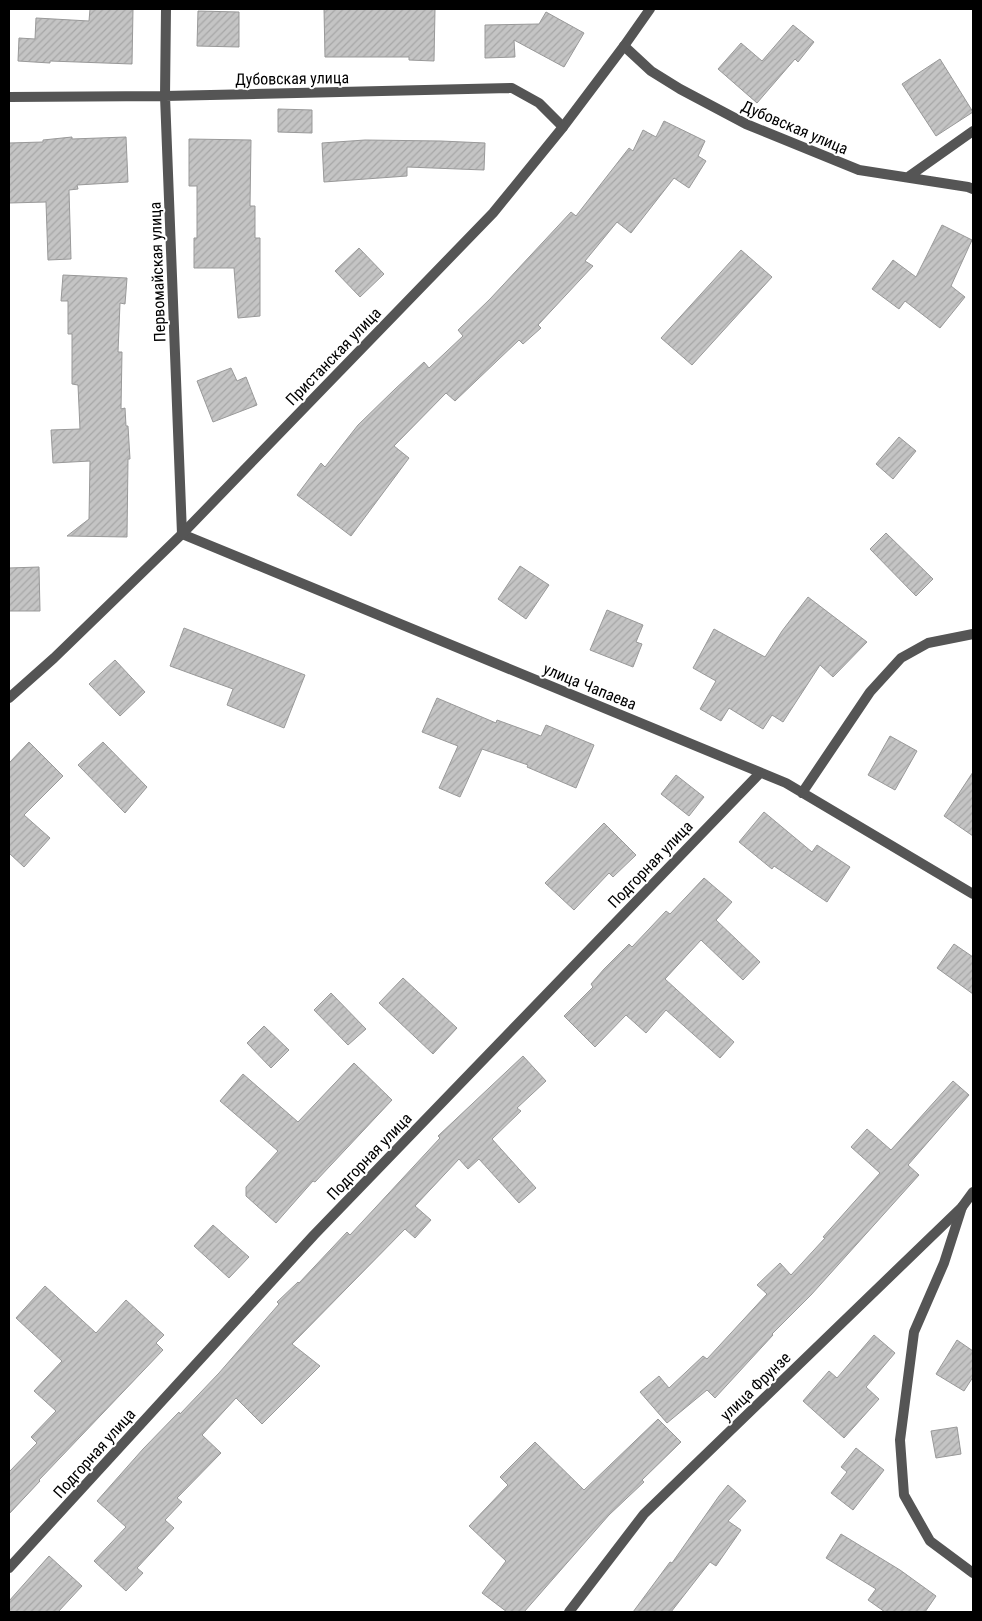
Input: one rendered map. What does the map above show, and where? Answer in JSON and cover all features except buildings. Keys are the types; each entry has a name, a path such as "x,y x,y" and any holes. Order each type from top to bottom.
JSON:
{"street":[{"name":"Первомайская улица","path":"166,9 165,96 182,534"},
{"name":"Пристанская улица","path":"9,698 54,658 182,534 493,213 562,127 650,9"},
{"name":"Дубовская улица","path":"624,46 651,71 680,89 746,124 859,170 968,187 973,190"},
{"name":"Дубовская улица","path":"9,97 165,96 512,88 539,103 562,127"},
{"path":"908,178 973,131"},
{"name":"улица Чапаева","path":"182,534 786,783 973,894"},
{"path":"802,793 870,692 901,658 928,643 973,634"},
{"name":"Подгорная улица","path":"9,1568 314,1235 760,773"},
{"name":"улица Фрунзе","path":"569,1612 644,1514 962,1207 973,1192"},
{"path":"962,1207 944,1262 914,1332 900,1440 904,1495 930,1541 973,1573"}]}
